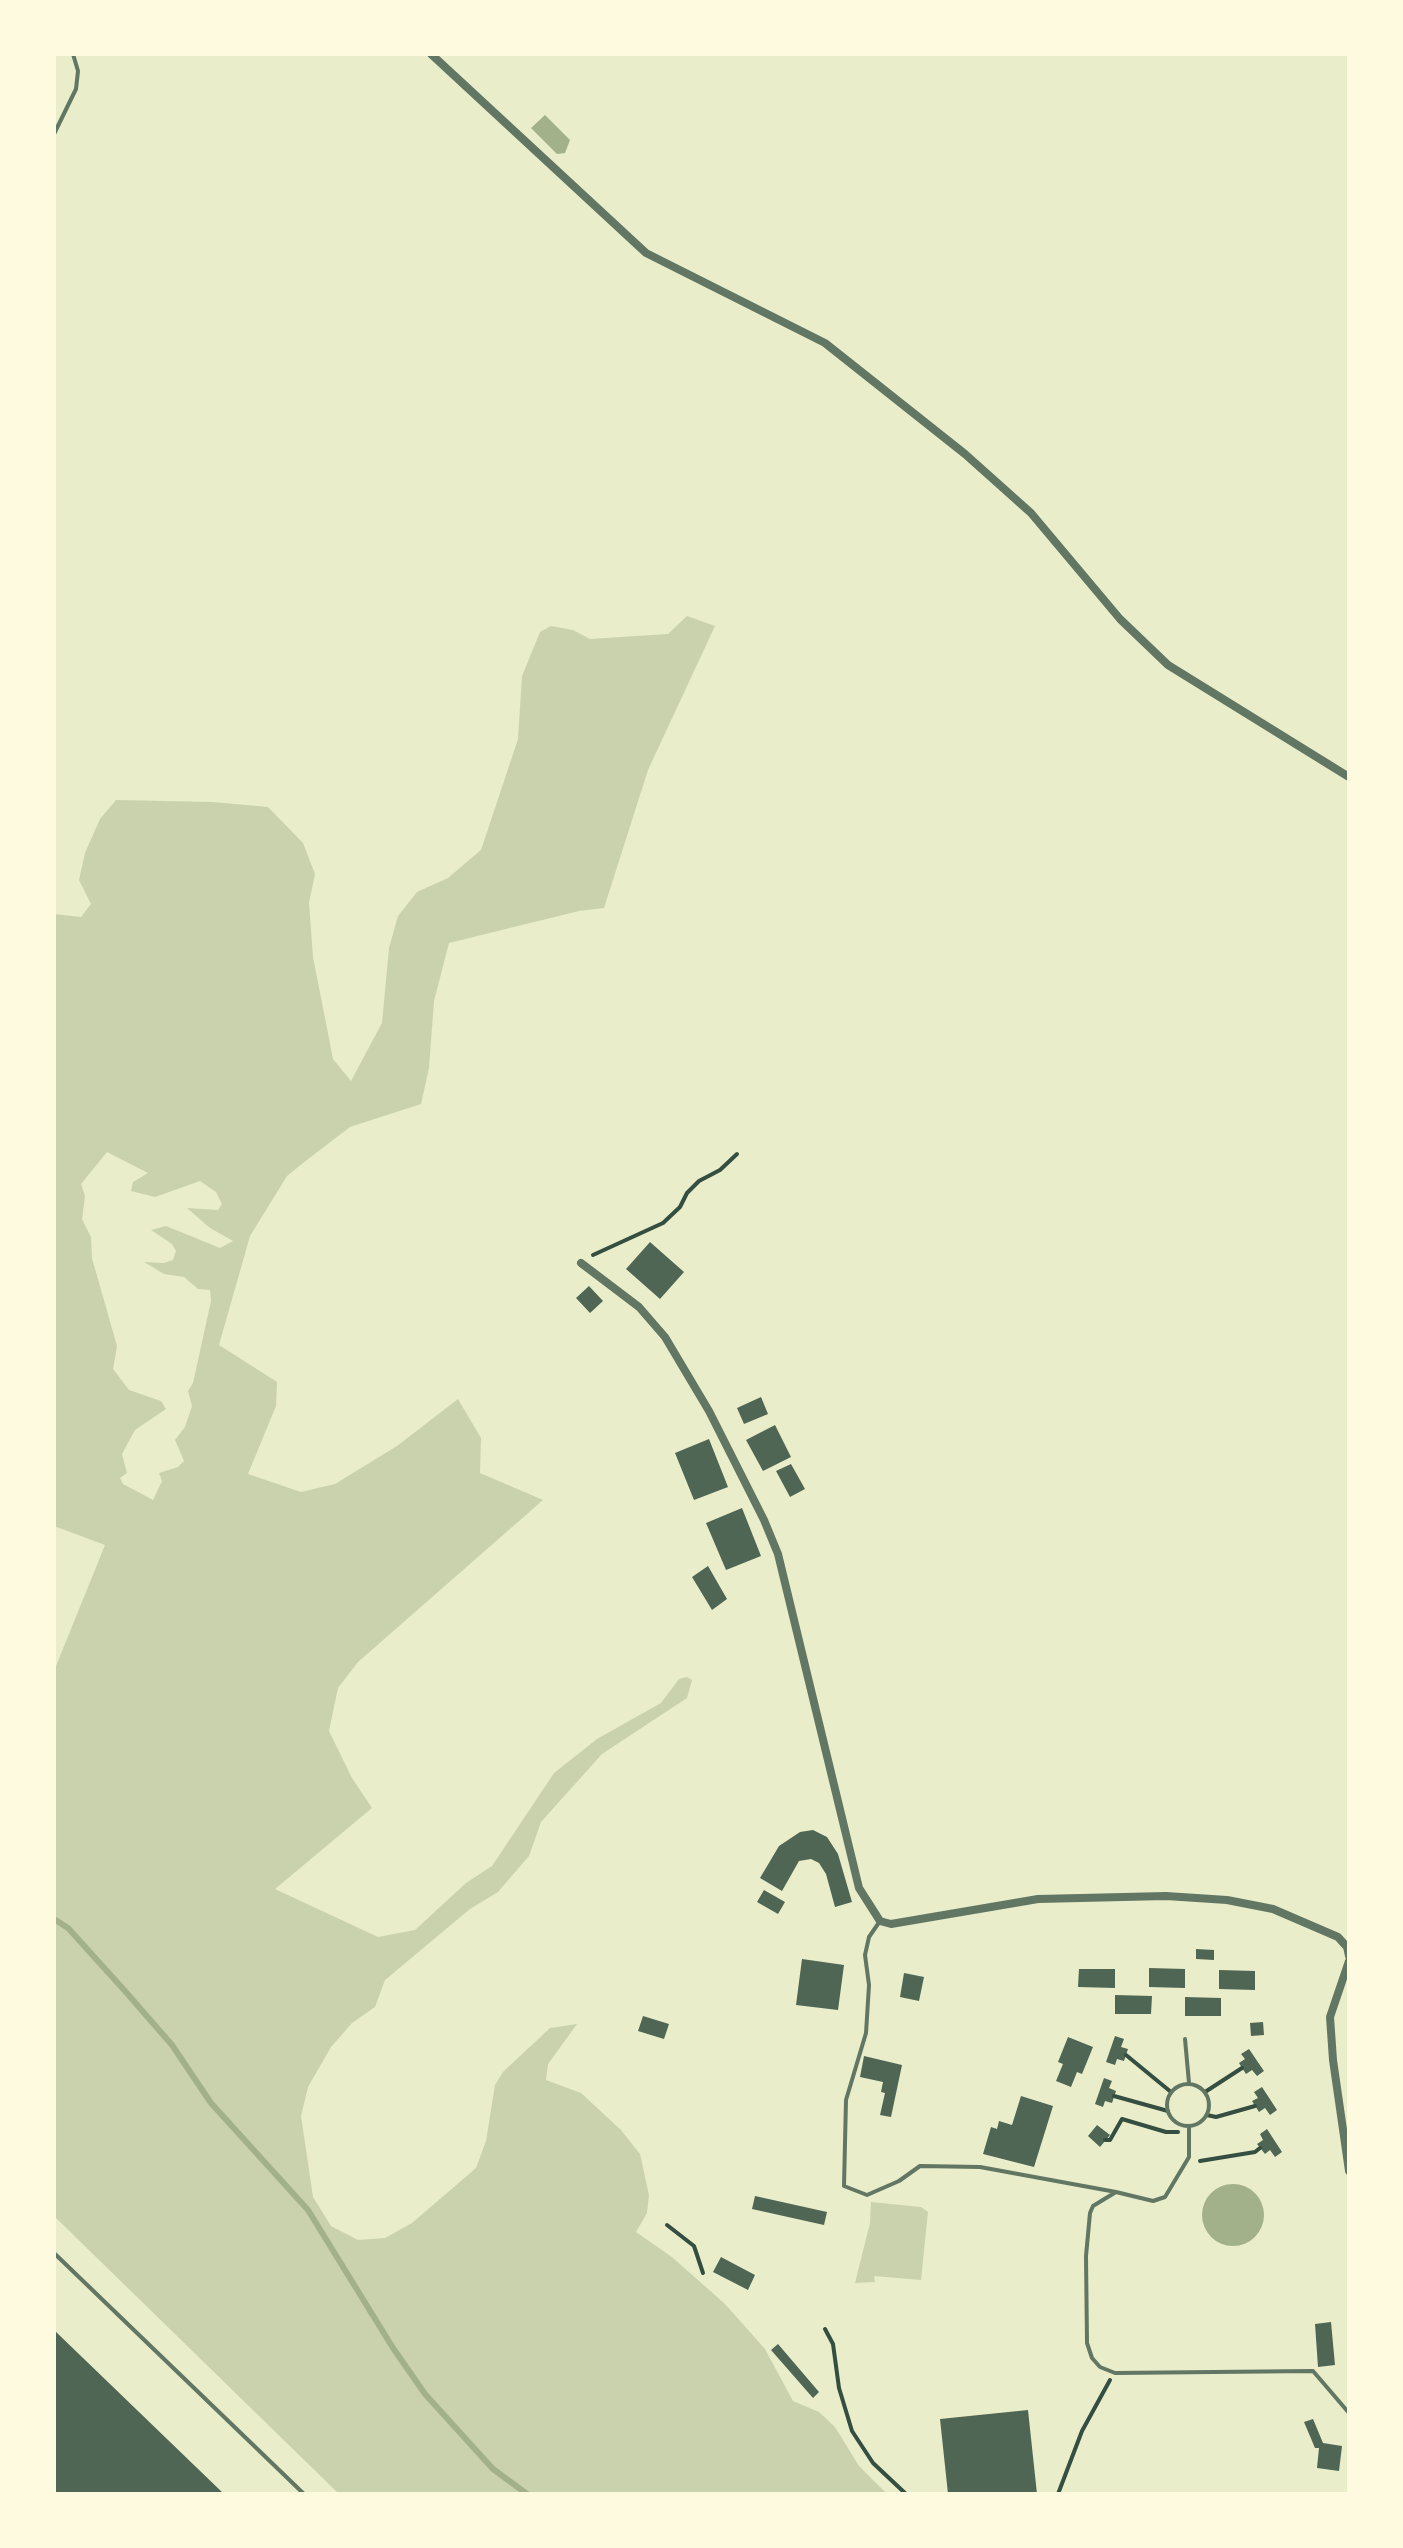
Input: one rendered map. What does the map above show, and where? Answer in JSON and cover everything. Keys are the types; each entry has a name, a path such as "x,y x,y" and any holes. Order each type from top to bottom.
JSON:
{"street":[{"path":"431,54 646,253 825,343 965,454 1031,513 1120,619 1168,665 1349,777"},
{"path":"581,1263 639,1307 665,1337 709,1411 764,1520 778,1554 859,1888 880,1921 891,1924 1038,1899 1206,1898 1252,1904 1338,1937 1347,1947 1349,1958 1330,2017 1349,2171"}],"lane":[{"path":"54,134 76,89 78,71 73,54"},
{"path":"54,415 54,538"},
{"path":"880,1921 869,1937 865,1955 869,1985 866,2033 846,2100 844,2186 867,2195 899,2181 920,2166 980,2167 1153,2201 1165,2197 1189,2157 1189,2129"},
{"path":"1185,2039 1189,2083"},
{"path":"1189,2083 1171,2092 1168,2111 1176,2122 1189,2129"},
{"path":"1189,2083 1205,2092 1209,2101 1207,2115 1189,2129"},
{"path":"1116,2192 1093,2206 1086,2256 1087,2343 1100,2367 1115,2373 1313,2371 1349,2413"},
{"path":"54,2253 304,2494"}],"path":[{"path":"581,1263 602,1250 663,1223 680,1207 687,1193 699,1181 720,1170 737,1154"},
{"path":"1126,2055 1171,2092"},
{"path":"1205,2092 1242,2068"},
{"path":"1114,2096 1168,2111"},
{"path":"1207,2115 1216,2117 1255,2106"},
{"path":"1105,2140 1110,2140 1122,2119 1166,2132 1189,2129"},
{"path":"1185,2163 1255,2152 1260,2148"},
{"path":"667,2225 694,2246 703,2273"},
{"path":"825,2329 833,2344 839,2388 852,2431 873,2463 906,2494"},
{"path":"1058,2494 1088,2419 1115,2373"}],"shaded area":[{"path":"545,115 570,140 565,153 557,154 531,128"},
{"path":"687,616 715,626 648,770 604,908 579,911 449,943 434,1001 429,1068 421,1104 350,1127 303,1163 287,1176 250,1236 219,1345 277,1382 276,1406 248,1474 301,1492 335,1484 397,1446 458,1399 481,1438 480,1473 543,1500 358,1662 338,1688 329,1731 352,1778 372,1808 275,1889 378,1937 415,1930 466,1883 492,1866 554,1773 597,1739 661,1703 679,1679 687,1677 692,1680 687,1698 602,1754 541,1822 529,1856 498,1892 470,1909 385,1980 375,2007 352,2023 331,2047 308,2087 301,2116 313,2197 331,2226 358,2240 385,2238 412,2223 476,2168 486,2141 495,2085 503,2072 550,2028 577,2024 548,2064 546,2080 581,2093 621,2130 640,2154 649,2195 647,2213 636,2232 672,2257 725,2304 765,2349 793,2401 819,2412 835,2427 859,2466 887,2494 339,2494 54,2216 54,1671 105,1545 54,1526 54,914 81,917 91,904 79,880 85,853 100,819 116,800 213,802 268,807 303,843 315,874 309,903 313,957 333,1059 351,1081 382,1023 389,948 398,916 417,892 448,878 481,850 518,739 522,676 540,632 551,626 573,630 590,639 668,634","holes":["107,1152 148,1173 133,1182 131,1191 155,1197 200,1181 216,1192 222,1204 218,1210 187,1208 210,1228 233,1241 220,1248 166,1226 151,1230 172,1244 176,1251 173,1260 144,1262 164,1274 184,1277 198,1289 210,1290 211,1301 193,1383 188,1391 192,1406 185,1427 175,1440 184,1461 178,1467 159,1473 162,1481 153,1500 123,1484 120,1478 127,1473 122,1454 135,1430 166,1409 161,1401 129,1390 113,1369 117,1346 92,1258 91,1237 82,1219 85,1196 81,1184"]},
{"path":"1233,2184 1245,2186 1255,2193 1262,2203 1262,2227 1255,2237 1245,2244 1233,2246 1221,2244 1211,2237 1204,2227 1202,2215 1204,2203 1211,2193 1221,2186"},
{"path":"871,2202 921,2207 928,2212 921,2280 874,2276 875,2282 855,2283 870,2223"}],"building":[{"path":"650,1242 684,1272 660,1299 626,1269"},
{"path":"589,1286 603,1301 590,1313 576,1298"},
{"path":"761,1397 768,1414 744,1424 737,1408"},
{"path":"775,1425 791,1457 763,1471 746,1440"},
{"path":"709,1439 728,1487 694,1500 675,1453"},
{"path":"791,1464 805,1489 790,1497 776,1471"},
{"path":"742,1508 761,1556 726,1570 706,1523"},
{"path":"708,1566 727,1599 712,1610 692,1577"},
{"path":"813,1830 827,1837 838,1854 852,1902 835,1907 826,1874 819,1863 811,1859 799,1861 782,1891 760,1878 779,1846 800,1832"},
{"path":"764,1890 785,1902 778,1914 757,1902"},
{"path":"1196,1949 1214,1950 1214,1960 1196,1959"},
{"path":"802,1959 844,1965 838,2010 796,2005"},
{"path":"1149,1968 1185,1969 1185,1988 1149,1987"},
{"path":"1079,1969 1115,1969 1115,1988 1078,1987"},
{"path":"1219,1970 1255,1971 1255,1990 1219,1989"},
{"path":"904,1973 924,1977 919,2001 900,1997"},
{"path":"1115,1995 1152,1996 1151,2014 1115,2014"},
{"path":"1185,1997 1221,1998 1221,2016 1185,2016"},
{"path":"643,2016 669,2024 664,2039 638,2031"},
{"path":"1263,2022 1264,2035 1251,2036 1250,2023"},
{"path":"1115,2036 1124,2039 1121,2047 1128,2049 1124,2061 1117,2059 1115,2065 1106,2062"},
{"path":"1068,2037 1093,2047 1082,2074 1077,2072 1071,2087 1056,2081 1063,2064 1058,2062"},
{"path":"1249,2049 1264,2071 1257,2076 1252,2070 1246,2074 1239,2063 1245,2059 1241,2054"},
{"path":"864,2056 902,2065 891,2117 880,2115 885,2093 881,2092 883,2082 860,2077"},
{"path":"1104,2078 1112,2081 1109,2088 1116,2091 1112,2103 1105,2101 1103,2107 1095,2104"},
{"path":"1262,2087 1277,2110 1270,2115 1265,2108 1259,2112 1252,2101 1258,2098 1254,2092"},
{"path":"1021,2096 1053,2106 1034,2167 983,2154 991,2127 997,2129 999,2121 1012,2125"},
{"path":"1097,2125 1110,2135 1100,2147 1088,2136"},
{"path":"1267,2129 1282,2152 1275,2157 1270,2150 1265,2154 1257,2144 1263,2140 1260,2134"},
{"path":"755,2196 827,2212 824,2225 752,2209"},
{"path":"721,2257 755,2275 748,2290 713,2272"},
{"path":"1331,2322 1335,2365 1318,2367 1315,2324"},
{"path":"54,2330 224,2494 54,2494"},
{"path":"778,2344 819,2392 813,2398 771,2350"},
{"path":"1028,2410 1037,2494 948,2494 940,2419"},
{"path":"1313,2419 1323,2443 1342,2446 1339,2471 1317,2468 1319,2448 1315,2448 1304,2422"}],"waterway":[{"path":"54,1919 68,1928 125,1991 172,2045 211,2103 308,2210 425,2394 493,2469 527,2494"}]}
